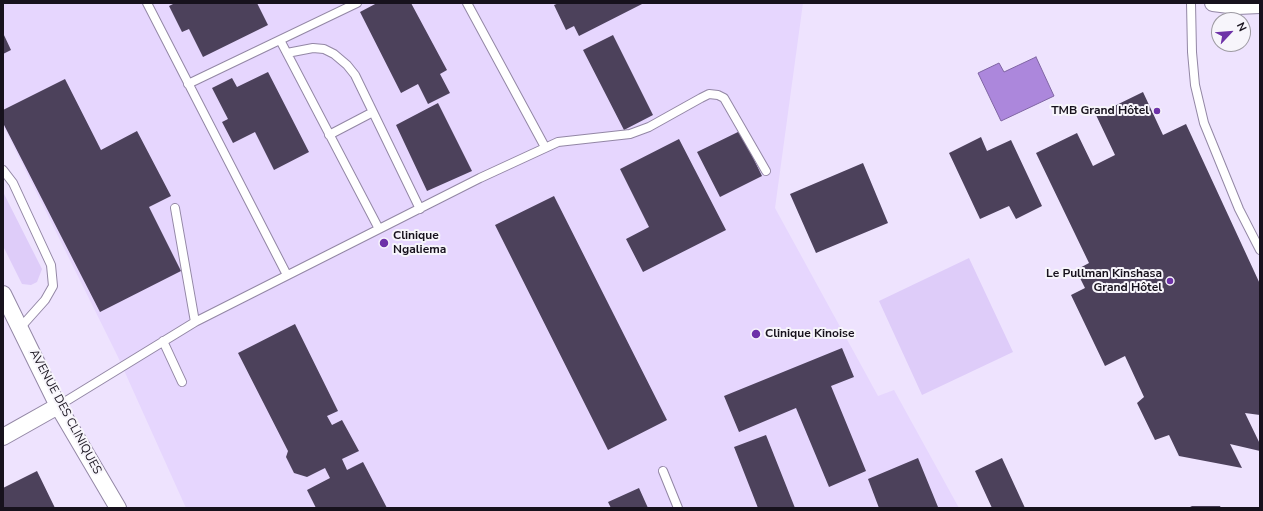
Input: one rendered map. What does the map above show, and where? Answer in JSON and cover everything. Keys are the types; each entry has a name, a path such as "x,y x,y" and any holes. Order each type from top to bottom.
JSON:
{"street":[{"path":"1213,3 1237,6 1260,5"},
{"path":"1237,6 1260,17"},
{"name":"AVENUE DES CLINIQUES","path":"3,294 58,406 118,508"},
{"path":"3,436 58,406"}],"lane":[{"path":"147,3 287,275"},
{"path":"188,84 357,3"},
{"path":"467,3 545,147"},
{"path":"1191,3 1192,52 1195,85 1204,122 1240,209 1260,250"},
{"path":"280,40 328,135 379,229"},
{"path":"286,53 313,48 324,49 334,54 355,75 420,209"},
{"path":"58,406 195,322 480,178 558,142 630,134 648,127 709,94 718,95 724,98 766,171"},
{"path":"328,135 373,112"},
{"path":"3,170 12,183 51,265 53,286 45,300 20,328"},
{"path":"175,208 195,322"},
{"path":"163,341 182,382"},
{"path":"663,471 678,508"}],"shaded area":[{"name":"Clinique Ngaliema","path":"3,3 803,3 775,208 878,396 894,390 959,508 186,508 118,357 3,125"},
{"path":"1036,57 1054,96 1001,121 978,73 999,63 1004,72"},
{"path":"3,192 42,269 37,282 31,285 22,284 3,246"},
{"path":"969,258 1013,352 922,395 879,301"}],"building":[{"path":"175,3 257,3 268,25 203,57 189,29 182,32 169,6"},
{"path":"377,3 411,3 447,70 440,74 450,93 428,104 418,84 401,93 360,12"},
{"path":"559,3 644,3 579,36 574,26 566,30 554,5"},
{"path":"3,33 11,50 3,54"},
{"path":"613,35 653,115 624,130 583,50"},
{"path":"268,72 309,152 274,170 255,132 233,143 222,122 228,119 212,88 232,78 237,87"},
{"path":"65,79 101,150 137,131 171,196 149,207 181,271 100,312 3,123 3,110"},
{"name":"Le Pullman Kinshasa Grand Hôtel","path":"1143,92 1163,135 1186,124 1260,284 1260,415 1245,413 1260,444 1260,451 1230,444 1242,468 1179,456 1169,435 1155,440 1137,403 1144,397 1125,356 1105,366 1071,295 1085,288 1076,270 1089,263 1036,153 1077,133 1093,166 1115,155 1096,115"},
{"path":"438,103 472,171 427,191 396,125"},
{"path":"740,131 762,176 720,197 697,152"},
{"path":"981,137 987,151 1011,140 1042,206 1016,219 1009,206 980,219 949,153"},
{"path":"679,139 726,230 643,272 626,239 649,227 620,169"},
{"path":"863,163 888,223 816,253 790,194"},
{"path":"554,196 667,420 608,450 495,225"},
{"path":"295,324 338,411 327,416 332,425 342,420 359,451 342,459 347,470 363,462 387,508 316,508 307,490 330,478 325,468 307,477 294,473 286,457 288,451 238,353"},
{"path":"842,348 854,377 831,386 866,471 829,487 796,408 739,432 724,396"},
{"path":"766,435 795,508 758,508 734,447"},
{"path":"918,458 938,507 879,508 868,479"},
{"path":"1002,458 1025,508 992,508 975,471"},
{"path":"37,471 55,508 3,508 3,488"},
{"path":"639,488 648,508 611,508 608,502"},
{"path":"1192,506 1220,506 1221,508 1188,508"}],"place":[{"name":"TMB Grand Hôtel","path":"1157,111"},
{"name":"Clinique Ngaliema","path":"384,243"},
{"name":"Le Pullman Kinshasa Grand Hôtel","path":"1170,281"},
{"name":"Clinique Kinoise","path":"756,334"}]}
